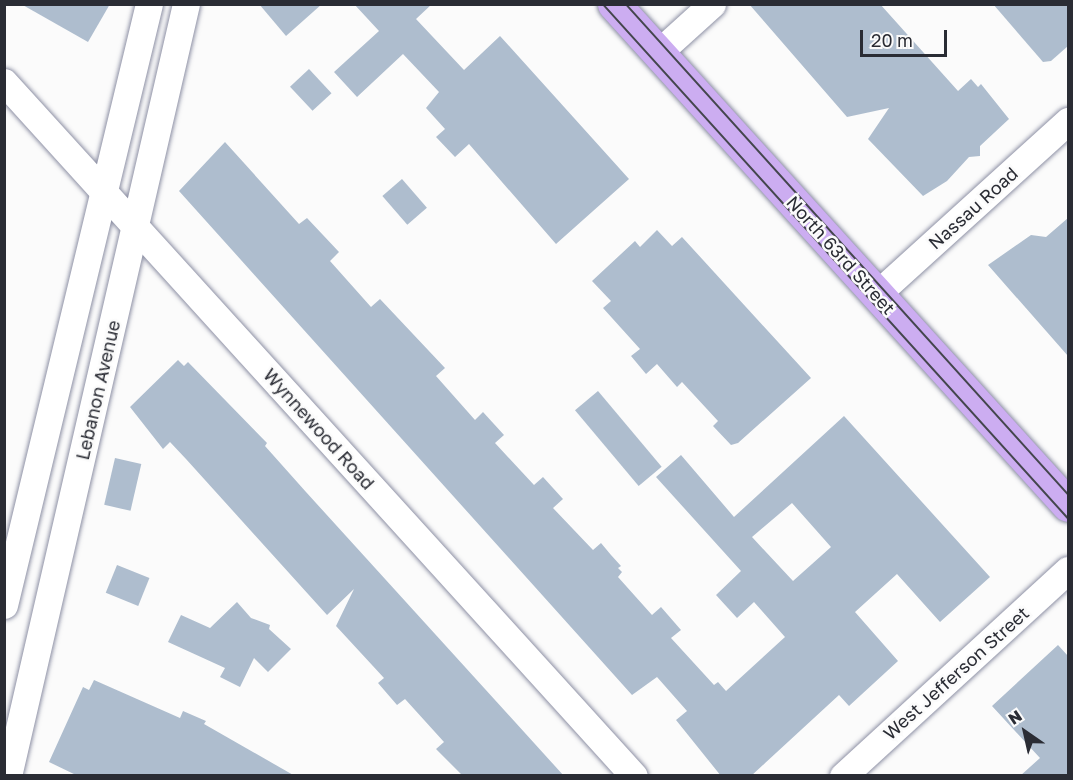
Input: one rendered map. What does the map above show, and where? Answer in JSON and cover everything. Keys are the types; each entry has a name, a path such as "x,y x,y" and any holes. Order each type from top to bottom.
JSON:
{"main road":[{"name":"North 63rd Street","path":"614,4 1068,505"}],"street":[{"path":"4,605 148,4"},
{"name":"Lebanon Avenue","path":"8,776 136,229 186,4"},
{"path":"658,53 712,4"},
{"name":"Wynnewood Road","path":"4,82 634,776"},
{"name":"Nassau Road","path":"877,294 1068,121"},
{"path":"13,568 54,578"},
{"name":"West Jefferson Street","path":"843,776 1068,570"}],"building":[{"path":"21,4 110,4 88,42"},
{"path":"259,4 322,4 286,36"},
{"path":"354,4 432,4 416,19 464,70 500,36 629,179 556,244 469,144 455,157 436,137 445,129 426,108 439,92 403,54 357,97 334,72 379,31"},
{"path":"749,4 880,4 958,91 971,79 978,87 981,84 1009,119 980,146 980,156 969,157 947,181 923,196 868,139 889,108 847,117"},
{"path":"993,4 1068,4 1068,46 1051,61 1043,62"},
{"path":"309,69 332,93 312,111 290,87"},
{"path":"225,142 299,224 307,218 339,252 330,261 371,307 380,299 445,368 436,376 475,420 483,412 504,435 495,443 534,485 543,477 563,499 553,508 593,550 601,543 621,566 618,568 622,572 618,577 652,615 661,607 681,630 671,638 714,685 718,682 726,691 785,637 754,602 737,618 716,595 741,571 656,477 681,455 734,517 844,416 990,577 940,622 897,574 855,612 898,661 849,706 839,695 751,776 721,776 676,720 687,711 657,677 632,695 179,191","holes":["792,503 831,547 793,581 752,537"]},
{"path":"402,179 427,208 407,225 382,196"},
{"path":"1068,218 1068,356 988,265 1031,235 1046,237"},
{"path":"657,230 672,246 682,237 811,378 738,443 731,445 713,426 718,421 682,382 677,387 657,364 646,374 631,356 640,349 603,308 611,301 592,281 635,241 640,247"},
{"path":"178,360 184,366 188,362 267,443 265,446 306,492 564,776 463,776 436,749 444,742 405,699 397,705 378,683 384,678 336,626 354,589 327,615 170,442 163,449 130,407"},
{"path":"598,391 662,467 639,486 575,410"},
{"path":"115,458 141,464 131,511 104,505"},
{"path":"117,565 149,578 138,606 106,593"},
{"path":"237,602 251,618 270,625 269,629 291,649 268,672 254,658 240,687 220,677 225,668 168,642 181,615 210,628"},
{"path":"1058,645 1068,656 1068,776 1020,776 1040,758 992,706"},
{"path":"94,680 180,718 183,711 206,721 204,724 295,776 78,776 49,762 83,687 89,690"}],"tram line":[{"path":"603,4 1068,518"},
{"path":"626,4 1068,494"}]}
